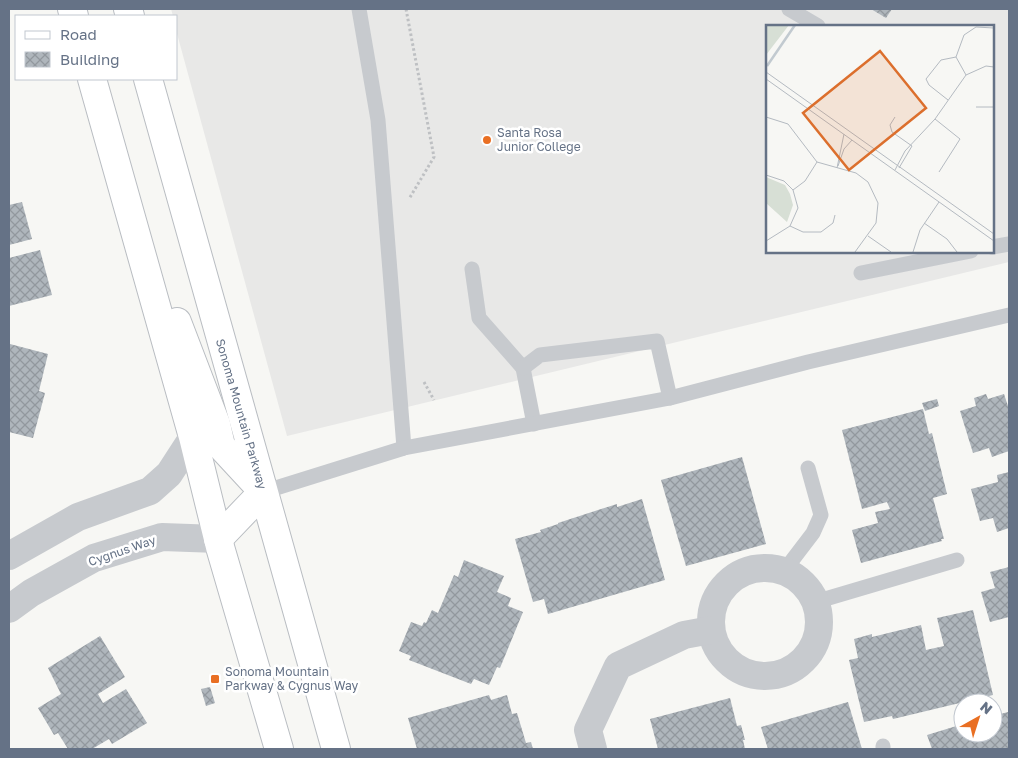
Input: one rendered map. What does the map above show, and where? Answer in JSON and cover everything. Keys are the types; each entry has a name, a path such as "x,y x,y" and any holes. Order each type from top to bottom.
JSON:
{"main road":[{"path":"92,80 193,437 218,539 279,749"},
{"name":"Sonoma Mountain Parkway","path":"148,80 336,749"},
{"path":"115,162 216,424 221,446 263,492 218,539"}],"street":[{"path":"9,556 78,517 150,491 169,474 193,437"},
{"name":"Cygnus Way","path":"9,609 31,593 94,558 162,537 218,539"},
{"path":"766,567 784,571 801,580 813,595 815,602 819,613 819,632 813,648 803,662 789,671 773,676 756,676 739,671 726,660 716,646 710,630 711,611 718,593 730,579 747,570 766,567"},
{"path":"593,749 588,730 618,666 684,635 710,630"}],"lane":[{"path":"360,9 378,120 404,448"},
{"path":"789,9 816,25"},
{"path":"993,247 1009,244"},
{"path":"861,273 966,252"},
{"path":"472,269 479,318 523,368 534,424"},
{"path":"263,492 404,448 670,398 808,362 1009,315"},
{"path":"523,368 540,355 657,341 670,398"},
{"path":"784,571 813,533 821,514 808,468"},
{"path":"815,602 958,560"}],"path":[{"path":"406,9 434,157 408,201"},
{"path":"423,372 424,382 434,400"}],"shaded area":[{"name":"Santa Rosa Junior College","path":"171,9 1009,9 1009,262 287,436 178,37 178,15 173,15"}],"building":[{"path":"871,9 892,9 886,18"},
{"path":"22,202 32,239 9,245 9,205"},
{"path":"40,250 52,295 9,306 9,258"},
{"path":"10,344 48,354 39,391 45,393 33,438 9,432"},
{"path":"986,394 988,399 1004,394 1009,409 1009,451 992,457 989,448 973,453 960,411 976,406 974,398"},
{"path":"937,399 939,406 925,411 922,403"},
{"path":"923,409 929,434 932,433 947,494 933,498 944,539 861,563 852,530 878,523 875,512 890,509 887,502 862,509 842,430"},
{"path":"742,457 766,544 686,566 661,480"},
{"path":"1009,472 1009,528 997,532 993,518 980,521 971,489 998,482 997,475"},
{"path":"642,499 665,580 548,614 544,599 533,602 515,539 541,532 540,530 558,523 617,504 617,507"},
{"path":"464,560 504,576 497,592 511,598 508,606 523,612 500,668 497,667 489,685 474,679 471,684 409,660 411,656 399,651 411,622 422,626 424,622 426,623 432,610 438,613 454,575 458,577"},
{"path":"1009,567 1009,617 990,622 981,592 995,588 990,572"},
{"path":"973,610 993,693 953,693 953,705 893,719 892,716 864,722 849,660 858,658 854,639 872,634 872,637 921,625 926,650 944,646 937,618"},
{"path":"100,636 125,677 98,694 103,703 126,689 147,723 112,744 109,739 92,749 68,749 58,733 54,735 38,708 61,694 48,668"},
{"path":"210,687 215,703 206,706 201,689"},
{"path":"489,695 491,700 507,695 512,714 517,713 526,743 531,742 533,749 417,749 408,718"},
{"path":"730,698 737,726 741,725 745,749 658,749 650,719"},
{"path":"848,702 862,749 768,749 761,727"},
{"path":"1008,712 1009,749 932,749 927,735 953,727 953,743 1003,743 1003,713"}],"place":[{"name":"Santa Rosa Junior College","path":"487,140"},
{"name":"Sonoma Mountain Parkway & Cygnus Way","path":"215,679"}]}
